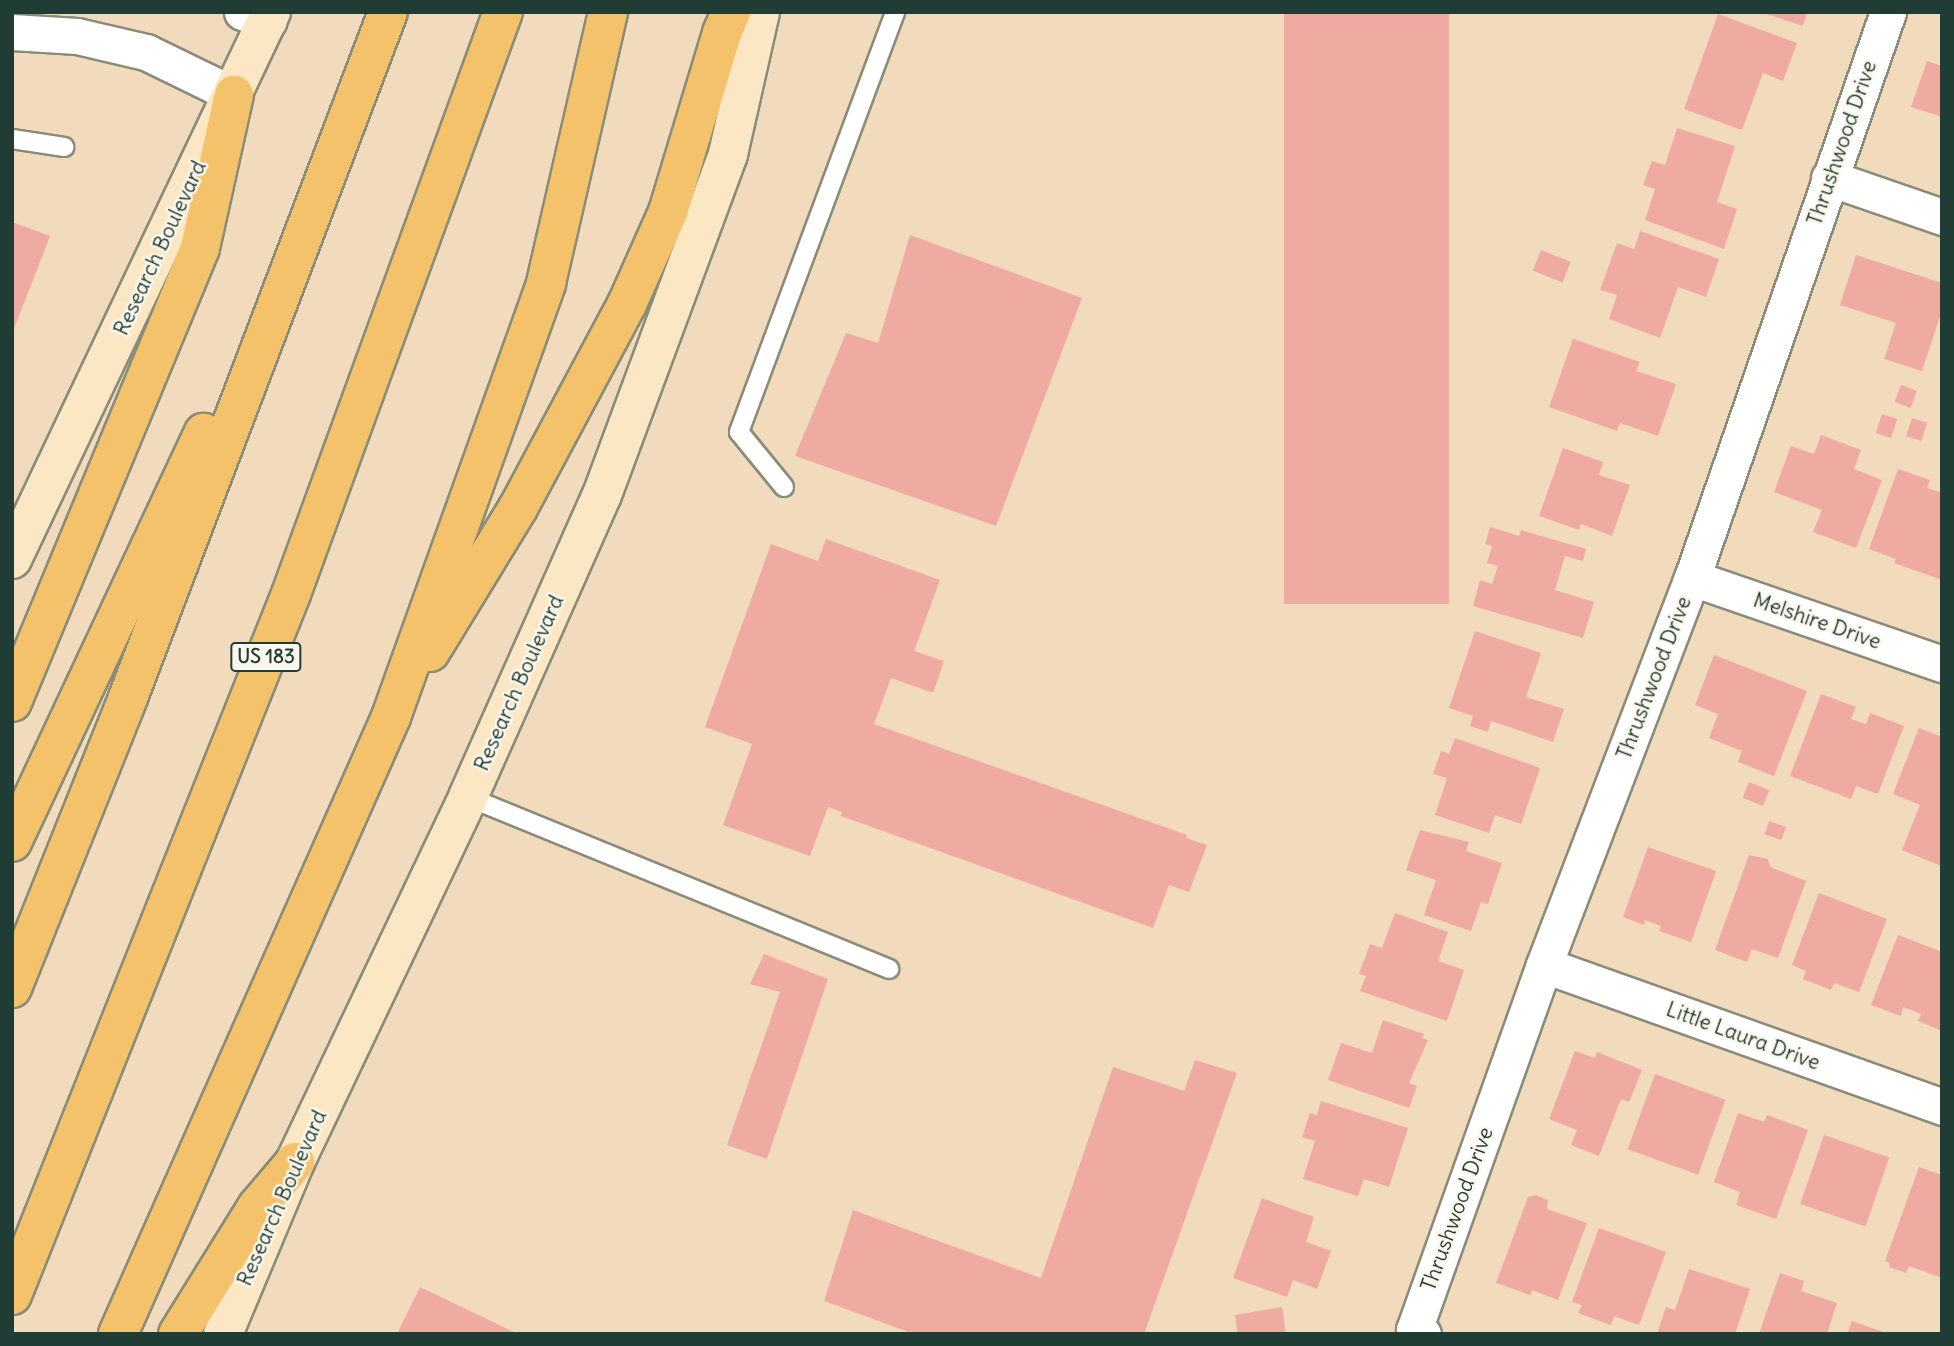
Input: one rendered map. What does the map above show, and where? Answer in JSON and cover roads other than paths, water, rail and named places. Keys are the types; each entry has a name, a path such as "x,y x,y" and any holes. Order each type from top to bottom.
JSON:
{"highway":[{"path":"12,988 130,695 388,12"},
{"name":"US 183","path":"12,1295 291,594 503,12"},
{"path":"118,1334 391,717 546,283 608,12"},
{"path":"391,717 518,508 627,304 668,212 722,33 732,12"},
{"path":"12,702 200,248 234,94"},
{"path":"12,842 216,406 289,270"},
{"path":"178,1334 257,1207 295,1163"}],"main road":[{"name":"Research Boulevard","path":"223,1334 295,1163 468,797 602,495 728,154 760,12"},
{"name":"Research Boulevard","path":"12,559 234,94 261,15"}],"street":[{"name":"Thrushwood Drive","path":"1423,1334 1414,1330 1544,965 1692,578 1888,12"},
{"path":"12,32 77,36 146,52 234,94"},
{"path":"1829,178 1942,217"},
{"name":"Melshire Drive","path":"1692,578 1942,664"},
{"name":"Little Laura Drive","path":"1544,965 1942,1107"}],"lane":[{"path":"785,487 739,432 895,12"},
{"path":"12,139 64,147"},
{"path":"468,797 889,969"}]}
